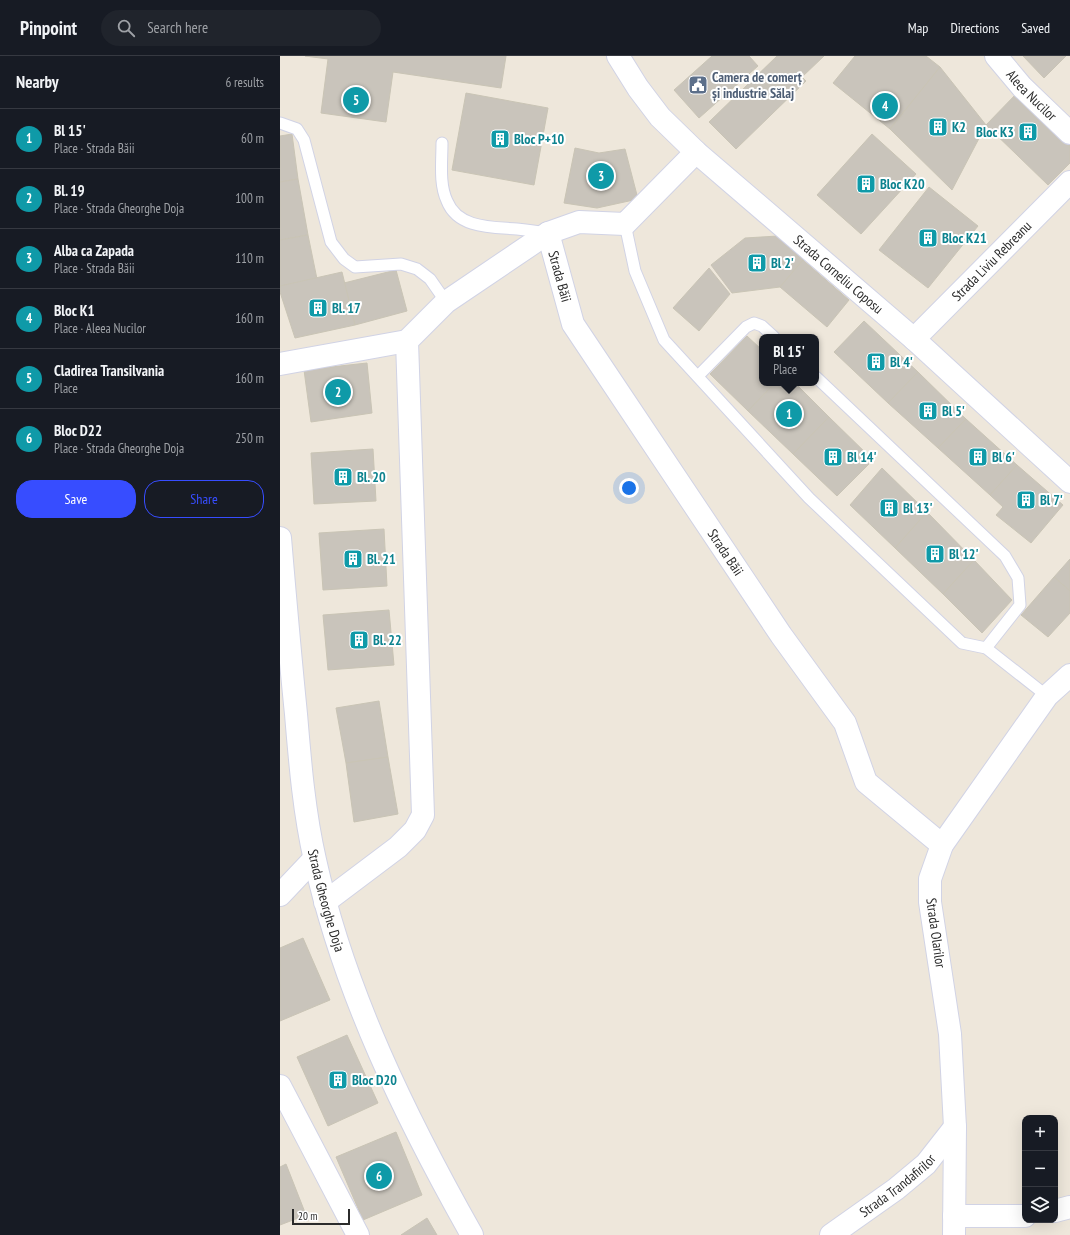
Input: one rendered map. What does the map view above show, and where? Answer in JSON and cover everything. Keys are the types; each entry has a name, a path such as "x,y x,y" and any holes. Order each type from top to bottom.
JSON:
{"street":[{"name":"Strada Corneliu Coposu","path":"618,56 638,88 660,116 696,152 914,339 1070,482"},
{"name":"Aleea Nucilor","path":"996,56 1022,87 1070,133"},
{"path":"280,364 407,341 446,302 548,233 579,222 625,224 696,152"},
{"name":"Strada Liviu Rebreanu","path":"914,339 1070,182"},
{"name":"Strada Băii","path":"548,233 573,324 780,635 845,722 866,782 942,845"},
{"path":"325,902 398,847 415,830 423,815 407,341"},
{"name":"Strada Gheorghe Doja","path":"280,538 300,760 314,859 325,902 354,985 398,1092 439,1176 472,1235"},
{"name":"Strada Olarilor","path":"954,1225 956,1127 949,1026 930,902 930,879 942,845 1047,696 1070,675"},
{"path":"280,895 314,859"},
{"path":"280,1086 358,1235"},
{"name":"Strada Trandafirilor","path":"831,1235 896,1189 926,1164 956,1127"},
{"path":"1058,1210 1070,1207"},
{"path":"954,1225 1022,1216"}],"lane":[{"path":"280,123 297,129 304,140 331,242 344,259 355,267 401,264 417,269 430,279 446,302"},
{"path":"442,143 442,177 446,200 452,212 468,222 488,228 519,229 548,233"},
{"path":"625,224 635,271 664,340 809,498 962,643 986,648 1047,696"},
{"path":"698,376 746,328 754,323 762,326 771,334"},
{"path":"819,380 1005,556 1018,578 1020,605 986,648"}],"building":[{"path":"305,56 506,56 501,88 393,72 386,122 321,113 328,59"},
{"path":"712,56 749,56 758,66 699,118 674,90"},
{"path":"777,56 824,56 802,77 806,81 736,149 709,122"},
{"path":"855,56 926,56 940,67 890,129 833,83"},
{"path":"1023,56 1066,56 1044,78"},
{"name":"K2","path":"940,67 986,125 952,190 890,129"},
{"name":"Bloc K3","path":"1019,91 1070,140 1070,163 1048,185 986,125"},
{"name":"Bloc P+10","path":"466,93 548,108 534,185 452,170"},
{"path":"292,134 298,179 280,182 280,136"},
{"name":"Bloc K20","path":"872,134 916,174 861,234 817,195"},
{"path":"575,148 599,153 625,149 638,199 597,208 564,203"},
{"path":"298,179 308,235 280,240 280,182"},
{"name":"Bloc K21","path":"929,187 978,226 928,288 879,250"},
{"path":"308,235 317,279 280,286 280,240"},
{"name":"Bl 2'","path":"778,236 803,260 780,287 732,293 711,265 745,238"},
{"path":"803,260 849,300 827,327 780,287"},
{"path":"709,268 730,294 699,331 673,308"},
{"path":"396,270 407,311 355,325 344,283"},
{"name":"Bl. 17","path":"342,272 355,325 295,338 280,292 280,286"},
{"name":"Bl 4'","path":"864,321 918,372 888,403 834,352"},
{"path":"747,336 759,347 759,386 772,386 748,411 710,374"},
{"path":"367,363 372,413 311,422 304,370"},
{"name":"Bl 5'","path":"918,372 966,419 938,448 888,403"},
{"path":"772,386 798,386 829,417 793,454 748,411"},
{"name":"Bl 14'","path":"829,417 873,460 837,496 793,454"},
{"name":"Bl 6'","path":"966,419 1017,465 990,495 938,448"},
{"name":"Bl. 20","path":"373,449 376,501 314,504 311,453"},
{"name":"Bl 7'","path":"1017,465 1063,505 1031,543 996,515 1003,507 990,495"},
{"name":"Bl 13'","path":"882,468 927,512 895,548 850,505"},
{"name":"Bl 12'","path":"927,512 974,560 943,594 895,548"},
{"name":"Bl. 21","path":"384,529 387,586 323,590 319,533"},
{"path":"1070,559 1070,591 1054,577"},
{"path":"974,560 1012,600 982,633 943,594"},
{"path":"1054,577 1070,591 1070,613 1048,637 1021,615"},
{"name":"Bl. 22","path":"389,610 394,665 328,670 323,615"},
{"path":"379,701 388,757 346,763 336,708"},
{"path":"388,757 398,814 354,822 346,763"},
{"path":"303,938 330,1000 280,1021 280,948"},
{"name":"Bloc D20","path":"347,1035 378,1103 328,1126 297,1057"},
{"path":"396,1132 422,1195 363,1220 336,1157"},
{"path":"286,1164 306,1215 280,1225 280,1167"},
{"path":"427,1218 437,1235 401,1235"}],"place":[{"name":"Camera de comerț și industrie Sălaj","path":"698,85"},
{"name":"Cladirea Transilvania","path":"356,100"},
{"name":"Bloc K1","path":"885,106"},
{"name":"K2","path":"938,127"},
{"name":"Bloc K3","path":"1028,132"},
{"name":"Bloc P+10","path":"500,139"},
{"name":"Alba ca Zapada","path":"601,176"},
{"name":"Bloc K20","path":"866,184"},
{"name":"Bloc K21","path":"928,238"},
{"name":"Bl 2'","path":"757,263"},
{"name":"Bl. 17","path":"318,308"},
{"name":"Bl 4'","path":"876,362"},
{"name":"Bl. 19","path":"338,392"},
{"name":"Bl 5'","path":"928,411"},
{"name":"Bl 15'","path":"789,414"},
{"name":"Bl 14'","path":"833,457"},
{"name":"Bl 6'","path":"978,457"},
{"name":"Bl. 20","path":"343,477"},
{"name":"Bl 7'","path":"1026,500"},
{"name":"Bl 13'","path":"889,508"},
{"name":"Bl 12'","path":"935,554"},
{"name":"Bl. 21","path":"353,559"},
{"name":"Bl. 22","path":"359,640"},
{"name":"Bloc D20","path":"338,1080"},
{"name":"Bloc D22","path":"379,1176"}]}
